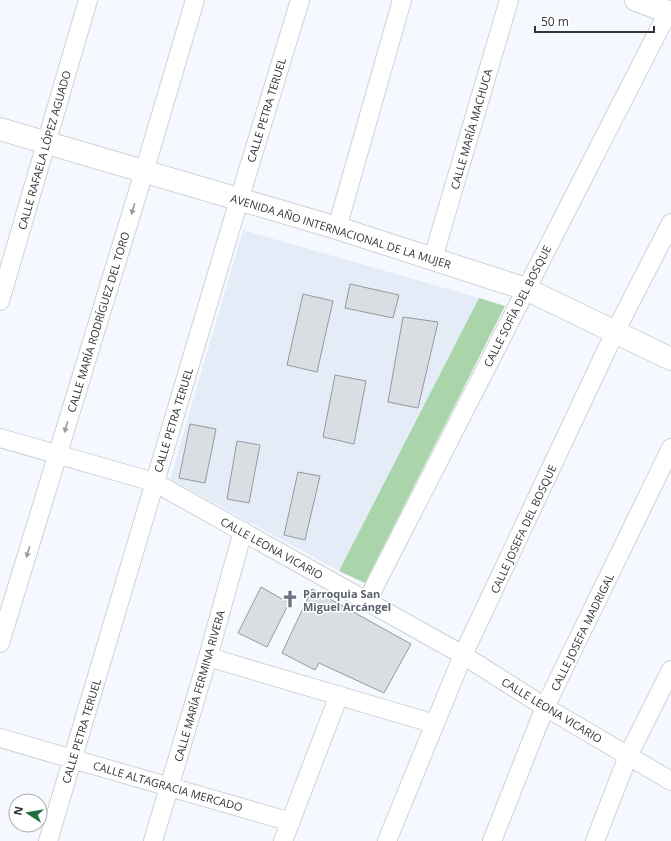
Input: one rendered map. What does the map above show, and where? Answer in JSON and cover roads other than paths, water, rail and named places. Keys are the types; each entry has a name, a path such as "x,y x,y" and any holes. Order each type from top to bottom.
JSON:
{"street":[{"name":"CALLE RAFAELA LÓPEZ AGUADO","path":"0,301 88,0"},
{"name":"CALLE MARÍA RODRÍGUEZ DEL TORO","path":"0,643 195,0"},
{"name":"CALLE PETRA TERUEL","path":"48,841 238,200 300,0"},
{"path":"337,228 402,0"},
{"name":"CALLE MARÍA MACHUCA","path":"433,258 509,0"},
{"path":"636,0 670,13"},
{"name":"CALLE SOFÍA DEL BOSQUE","path":"367,601 526,288 670,13"},
{"name":"AVENIDA AÑO INTERNACIONAL DE LA MUJER","path":"0,129 337,228 526,288 671,359"},
{"name":"CALLE JOSEFA DEL BOSQUE","path":"387,841 463,655 615,332 671,223"},
{"name":"CALLE LEONA VICARIO","path":"0,438 154,482 463,655 545,707 671,781"},
{"name":"CALLE JOSEFA MADRIGAL","path":"492,841 545,707 671,448"},
{"name":"CALLE MARÍA FERMINA RIVERA","path":"153,841 208,657 243,532"},
{"path":"208,657 435,724"},
{"path":"595,841 628,756 671,670"},
{"path":"283,841 339,695"},
{"name":"CALLE ALTAGRACIA MERCADO","path":"0,738 291,822"}],"place":[{"name":"Parroquia San Miguel Arcángel","path":"290,599"}]}
